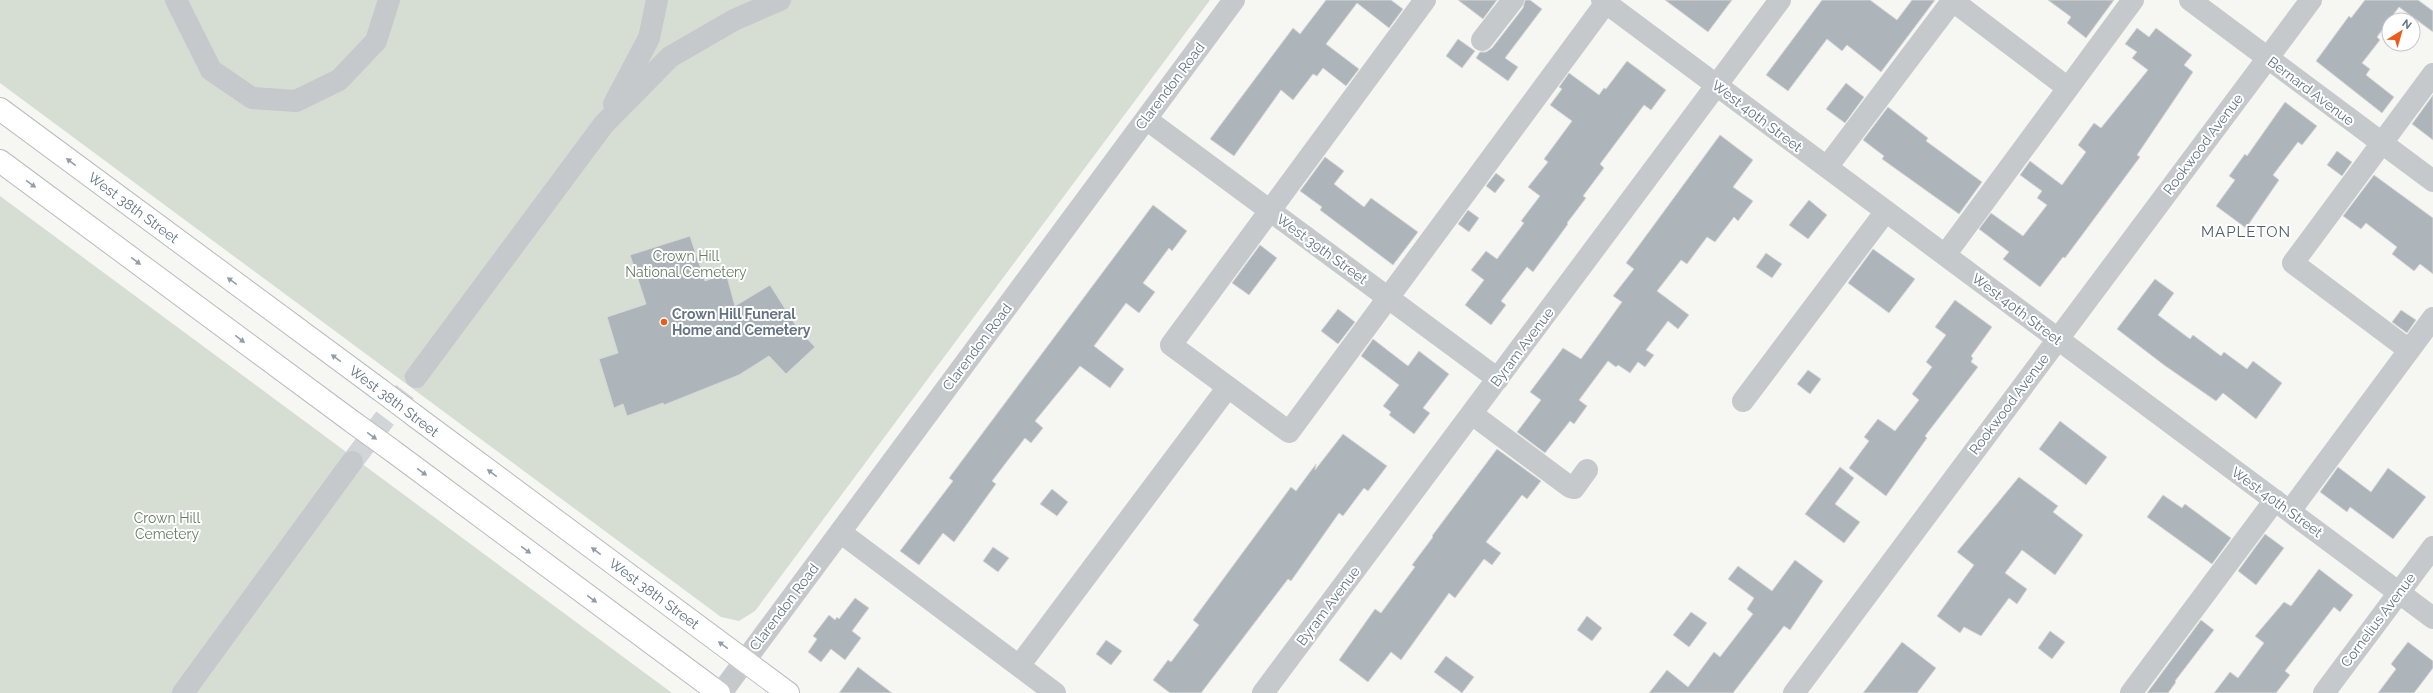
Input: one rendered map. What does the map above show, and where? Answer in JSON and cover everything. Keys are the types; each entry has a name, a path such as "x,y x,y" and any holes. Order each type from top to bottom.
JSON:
{"main road":[{"name":"West 38th Street","path":"0,109 788,693"},
{"path":"0,161 720,693"}],"street":[{"path":"176,0 211,70 252,98 296,101 339,80 376,41 389,0"},
{"path":"604,124 649,38 657,0"},
{"path":"416,377 604,124 670,57 734,20 780,0"},
{"name":"Clarendon Road","path":"720,693 1234,0"},
{"path":"1425,0 1171,345 1290,432 1605,1"},
{"path":"1482,40 1513,0"},
{"name":"Byram Avenue","path":"1263,693 1780,0"},
{"path":"1827,167 1953,0 2068,88"},
{"path":"1945,255 2133,0"},
{"name":"Bernard Avenue","path":"2190,0 2433,181"},
{"name":"Rookwood Avenue","path":"1794,693 2311,0"},
{"name":"West 40th Street","path":"1605,1 2433,618"},
{"path":"2409,350 2293,263 2433,74"},
{"name":"West 39th Street","path":"1146,119 1498,379"},
{"path":"1743,401 1886,211"},
{"path":"2131,693 2409,350 2433,318"},
{"path":"1019,666 1228,388"},
{"path":"1472,414 1570,487 1574,488 1587,470"},
{"path":"183,693 352,462"},
{"path":"840,532 1055,693"},
{"name":"Cornelius Avenue","path":"2324,693 2433,547"}],"green space":[{"name":"Crown Hill National Cemetery","path":"0,0 1210,0 755,611 739,621 721,617 0,83"},
{"name":"Crown Hill Cemetery","path":"0,196 672,693 0,693"}],"building":[{"path":"1326,0 1391,0 1403,9 1389,28 1357,3 1326,44 1359,69 1346,86 1323,68 1317,76 1313,74 1293,100 1281,90 1234,156 1210,139 1293,28 1300,34"},
{"path":"1458,0 1497,0 1483,19"},
{"path":"1525,0 1530,0 1542,9 1505,58 1518,67 1508,81 1476,58 1480,52 1486,52 1492,48 1523,8"},
{"path":"1665,0 1732,0 1708,32"},
{"path":"1822,0 1870,0 1897,20 1912,0 1935,0 1881,72 1847,45 1842,51 1827,39 1788,91 1766,75"},
{"path":"2048,0 2114,0 2086,38 2067,23 2071,17"},
{"path":"2365,0 2418,0 2433,11 2433,32 2421,23 2421,12 2406,12 2399,7 2395,12 2381,12 2381,32 2377,37 2380,40 2362,63 2370,69 2366,75 2394,97 2382,113 2316,61 2349,16 2351,18"},
{"path":"2137,28 2149,37 2156,28 2192,55 2184,65 2193,72 2137,155 2140,157 2065,258 2063,257 2040,287 2003,259 2009,252 1979,229 1991,213 2023,236 2047,205 2037,198 2042,191 2020,175 2030,161 2062,185 2086,152 2078,145 2094,123 2101,128 2148,70 2132,58 2137,52 2125,44"},
{"path":"1458,39 1475,51 1462,68 1446,56"},
{"path":"1627,61 1666,90 1651,110 1644,105 1600,164 1604,168 1583,196 1586,198 1533,272 1527,267 1501,301 1506,305 1491,325 1465,305 1484,280 1471,270 1486,251 1497,259 1524,223 1521,221 1540,196 1528,187 1548,162 1544,159 1572,121 1550,105 1562,89 1559,87 1569,73 1599,95 1604,88 1606,89"},
{"path":"1846,83 1864,97 1845,123 1826,109"},
{"path":"2433,95 2433,140 2412,124"},
{"path":"2285,102 2317,126 2302,145 2298,142 2273,175 2279,180 2246,228 2216,206 2235,180 2229,176 2245,154 2247,156"},
{"path":"1888,107 1928,138 1926,141 1982,182 1959,214 1882,159 1884,156 1863,140"},
{"path":"1720,135 1753,160 1733,187 1753,201 1738,221 1734,217 1715,242 1707,237 1687,264 1681,260 1657,291 1689,315 1678,329 1668,321 1646,350 1654,355 1645,367 1638,362 1630,373 1618,365 1616,367 1608,361 1579,400 1587,406 1574,424 1570,421 1545,453 1517,432 1541,400 1530,392 1563,348 1581,359 1622,302 1613,296 1634,269 1626,263"},
{"path":"2337,151 2352,162 2342,176 2327,165"},
{"path":"1325,157 1344,171 1334,184 1364,207 1371,198 1418,232 1393,265 1320,210 1322,207 1300,191"},
{"path":"1496,173 1505,180 1495,193 1486,186"},
{"path":"2374,175 2433,218 2433,274 2420,264 2414,271 2392,254 2397,247 2366,223 2361,229 2343,216"},
{"path":"1809,200 1827,215 1808,239 1789,225"},
{"path":"1153,205 1187,231 1172,251 1169,248 1143,283 1155,292 1139,313 1126,303 1094,346 1124,369 1110,388 1080,366 1035,421 1043,428 1031,443 1025,438 992,481 996,484 954,542 943,533 919,565 900,551 953,481 949,478"},
{"path":"1468,210 1479,218 1469,232 1458,224"},
{"name":"Crown Hill Funeral Home and Cemetery","path":"690,236 705,281 726,273 735,306 770,285 798,329 815,347 786,374 769,356 739,375 664,405 663,403 627,416 623,404 614,408 599,359 618,353 607,317 646,304 630,255"},
{"path":"1260,245 1277,258 1249,295 1232,283"},
{"path":"1873,249 1915,279 1889,313 1848,283"},
{"path":"1766,253 1782,264 1772,278 1756,267"},
{"path":"2155,279 2174,293 2158,315 2190,339 2193,335 2221,356 2224,352 2247,369 2253,361 2282,383 2256,419 2223,393 2216,401 2164,365 2117,329"},
{"path":"1955,300 1992,327 1971,356 1973,358 1971,362 1978,367 1925,436 1927,438 1886,496 1849,468 1869,441 1864,437 1878,419 1895,431 1919,400 1912,394 1932,367 1926,362 1946,335 1935,327"},
{"path":"1338,309 1355,322 1338,344 1321,331"},
{"path":"2401,310 2416,320 2407,333 2392,322"},
{"path":"1373,339 1408,366 1419,351 1449,374 1423,408 1430,413 1414,434 1389,415 1391,412 1383,406 1399,385 1361,356"},
{"path":"1808,370 1821,379 1810,394 1797,384"},
{"path":"2060,421 2107,457 2086,485 2039,449"},
{"path":"1343,434 1387,466 1368,491 1364,488 1343,516 1339,513 1291,581 1288,579 1201,693 1170,693 1153,680 1168,660 1171,662 1199,625 1193,620 1291,487 1296,491 1316,464 1315,470"},
{"path":"1497,449 1541,481 1527,499 1522,495 1486,542 1501,553 1492,565 1484,559 1455,598 1449,593 1401,660 1391,652 1368,682 1339,660 1375,609 1381,613 1415,567 1412,565 1433,537 1432,536"},
{"path":"1840,467 1854,478 1835,504 1860,522 1844,543 1805,514"},
{"path":"2338,467 2371,492 2388,468 2426,497 2393,539 2350,507 2347,512 2320,492"},
{"path":"2019,477 2058,506 2053,512 2083,535 2055,575 2022,550 2005,573 2027,589 2017,604 2009,598 1981,636 1964,627 1960,633 1937,616 1974,565 1957,552"},
{"path":"1052,489 1068,502 1057,516 1040,504"},
{"path":"2163,495 2182,508 2185,504 2231,538 2212,564 2147,517"},
{"path":"2265,534 2284,548 2256,585 2238,571"},
{"path":"993,547 1009,558 998,572 983,561"},
{"path":"1795,560 1823,581 1790,630 1784,626 1733,693 1649,693 1667,670 1688,687 1714,652 1720,657 1753,614 1747,609 1754,598 1728,579 1738,566 1772,591"},
{"path":"2319,569 2353,595 2340,612 2334,607 2285,671 2290,675 2276,693 2214,693 2230,672 2238,678 2264,643 2255,636 2284,602 2291,606"},
{"path":"855,598 869,608 852,631 861,638 845,660 831,649 821,662 808,652 817,639 813,636 829,615 835,620 837,617 839,619"},
{"path":"1691,612 1707,623 1689,647 1673,635"},
{"path":"1587,616 1602,628 1592,641 1577,630"},
{"path":"2201,620 2214,630 2175,681 2176,682 2168,693 2147,693"},
{"path":"2050,631 2065,642 2052,659 2038,648"},
{"path":"1106,640 1122,651 1111,665 1096,654"},
{"path":"1902,642 1936,668 1917,693 1863,693"},
{"path":"2408,642 2433,661 2433,668 2414,693 2378,693 2396,669 2391,664"},
{"path":"1446,656 1474,677 1462,693 1434,672"},
{"path":"858,667 892,693 839,693"}],"tunnel":[{"path":"352,462 416,377"}],"place":[{"name":"Crown Hill Funeral Home and Cemetery","path":"664,322"}],"district":[{"name":"MAPLETON","path":"2246,232"}]}
